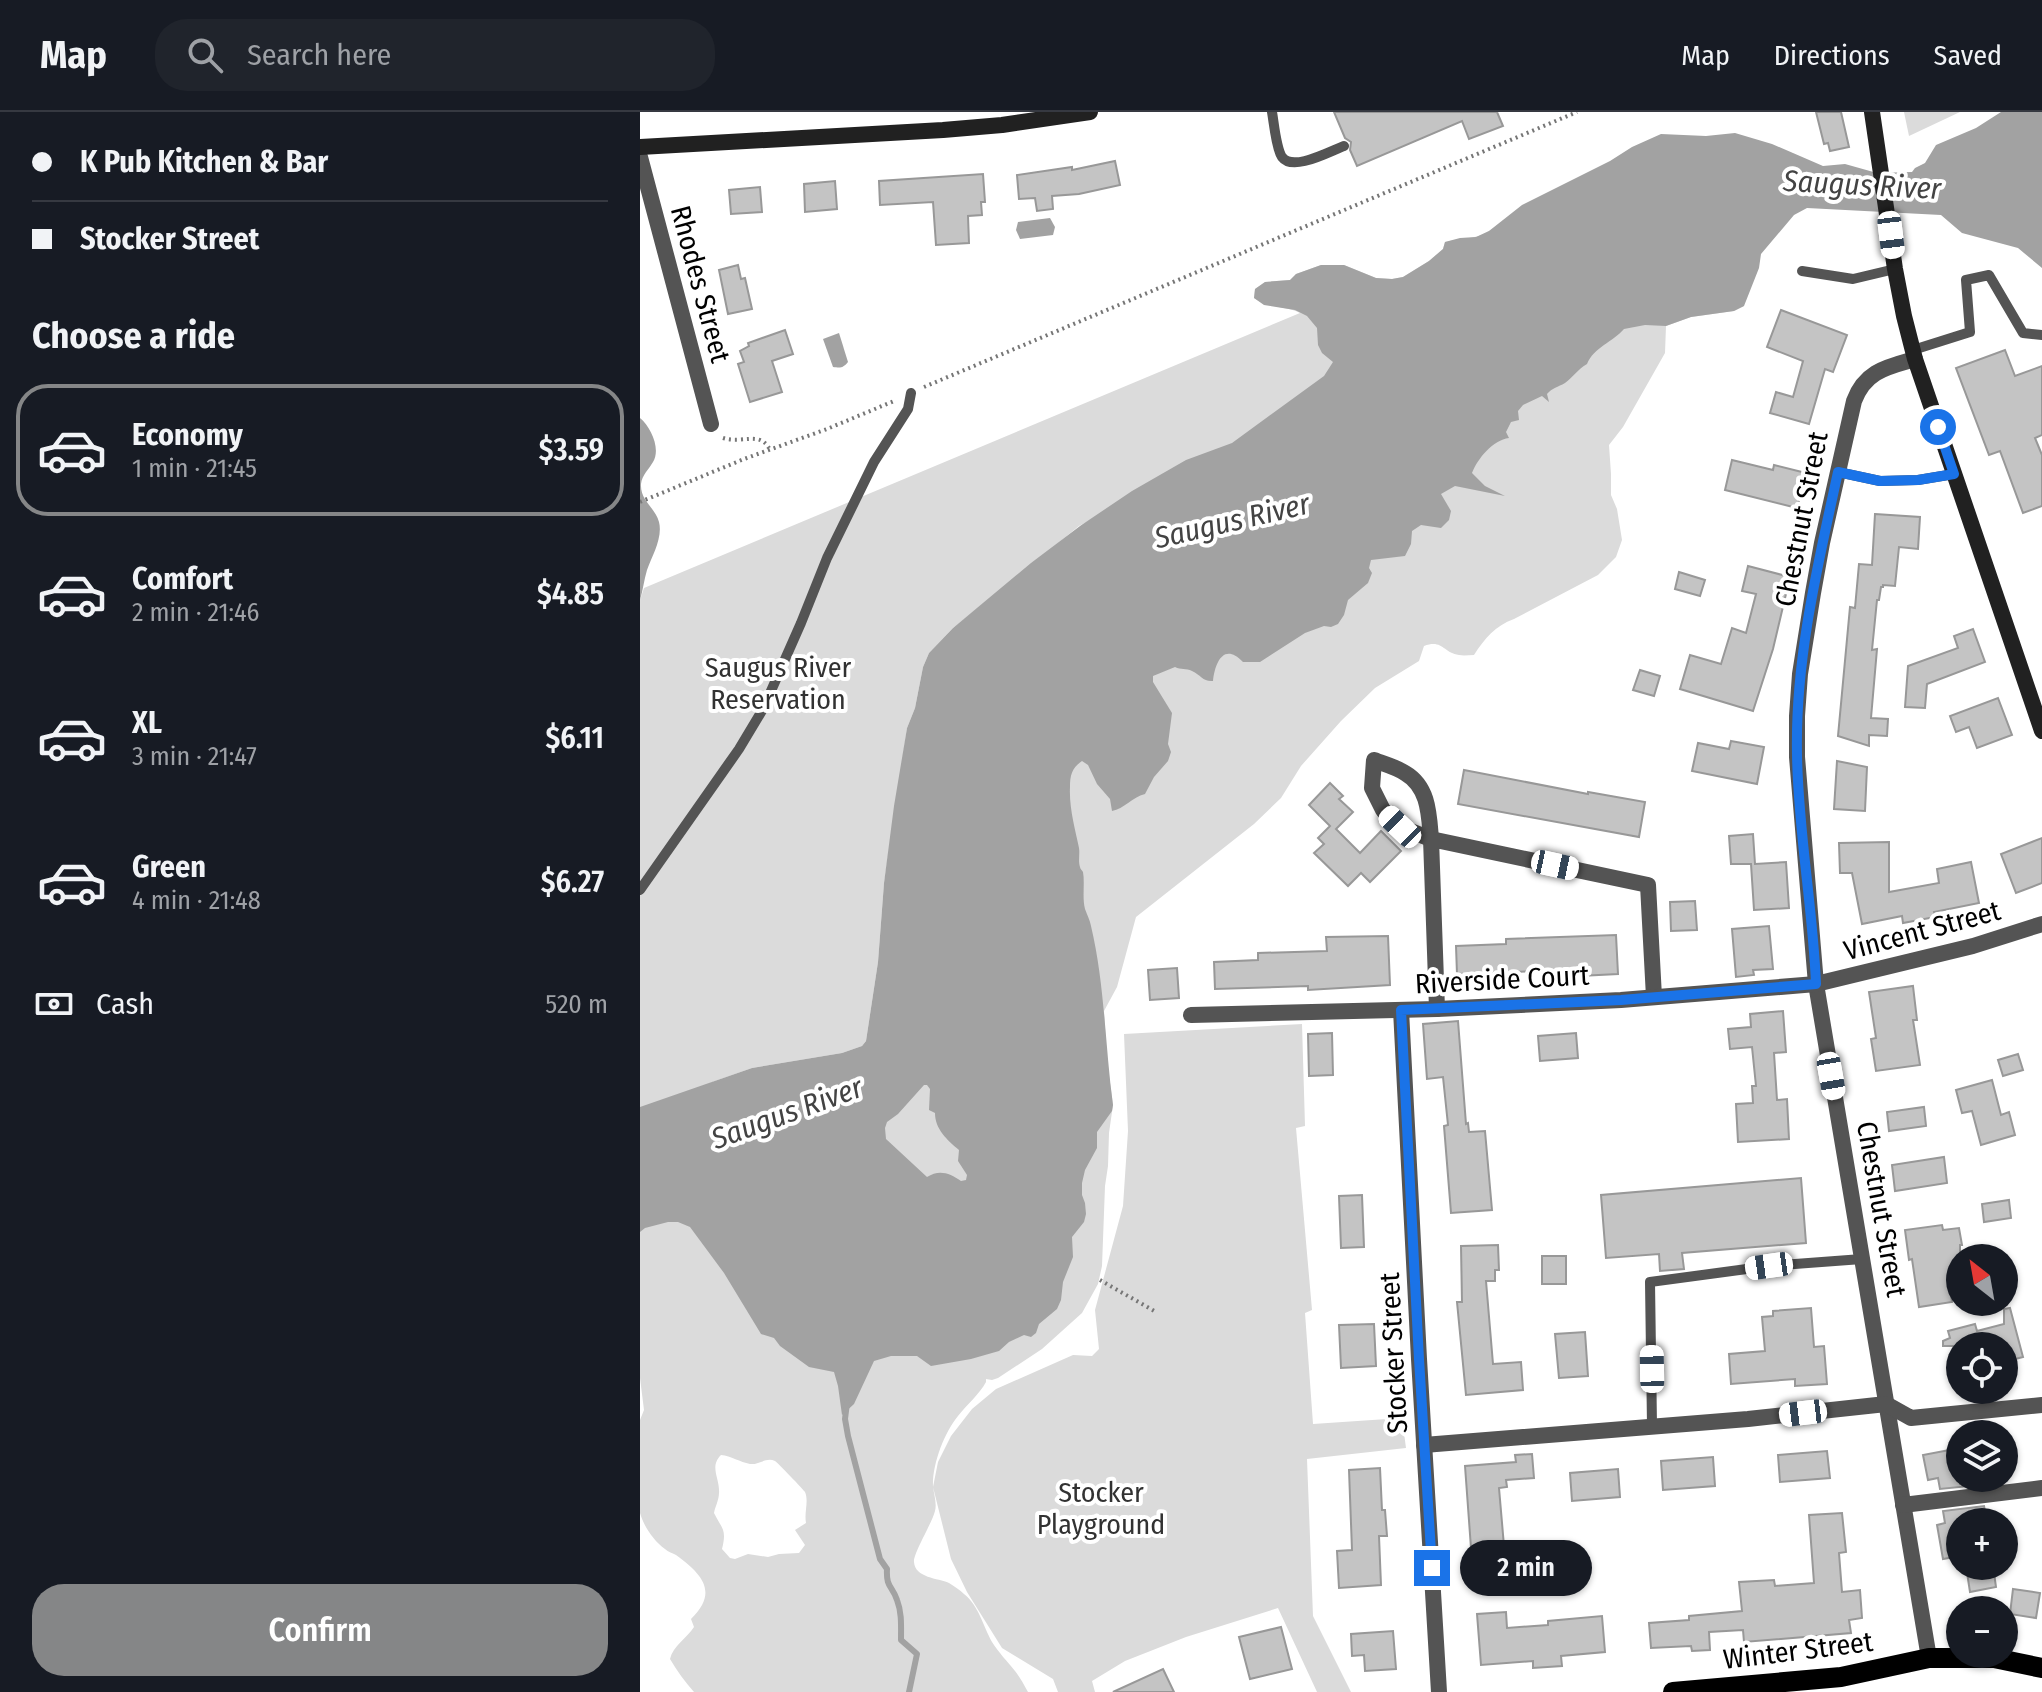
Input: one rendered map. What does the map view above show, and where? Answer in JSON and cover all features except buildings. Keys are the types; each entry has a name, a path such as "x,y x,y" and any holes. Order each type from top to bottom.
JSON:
{"main road":[{"path":"640,147 943,130 1090,112"},
{"path":"1872,112 1895,269 1914,355 2042,731"},
{"path":"1929,1658 1994,1658 2042,1668"},
{"name":"Winter Street","path":"1673,1692 1841,1677 1929,1658"}],"street":[{"name":"Rhodes Street","path":"640,157 711,424"},
{"name":"Chestnut Street","path":"1914,355 1877,372 1862,384 1854,401 1813,593 1800,674 1797,757 1816,984 1929,1658"},
{"path":"1437,1009 1431,839 1427,800 1408,774 1374,760 1372,788 1383,810 1400,827 1431,839 1648,885 1654,997"},
{"name":"Vincent Street","path":"1816,984 1973,946 2042,924"},
{"name":"Riverside Court","path":"1191,1015 1437,1009 1816,984"},
{"name":"Stocker Street","path":"1401,1010 1439,1692"},
{"path":"1424,1445 1748,1419 1886,1404 1911,1418 2042,1405"},
{"path":"1903,1505 2042,1488"}],"lane":[{"path":"1272,112 1280,153 1287,161 1301,162 1344,146"},
{"path":"1802,271 1853,279 1895,269"},
{"path":"1914,355 1970,332 1966,280 1989,275 2023,333 2042,335"},
{"path":"640,890 739,749 763,709 827,558 874,462 904,417 911,393"},
{"path":"1838,472 1880,481 1918,480 1954,474"},
{"path":"1652,1426 1650,1282 1769,1266 1862,1259"}],"path":[{"path":"640,502 827,429 1577,112"},
{"path":"711,424 723,438 735,441 761,439 770,449"},
{"path":"1100,1280 1156,1312"}],"green space":[{"path":"1904,112 1960,112 1909,136"},
{"name":"Saugus River Reservation","path":"1508,217 1553,271 1079,526 953,628 929,653 907,728 884,883 878,962 866,1041 862,1046 842,1053 752,1068 640,1113 640,600 644,588 1300,313 1254,298 1255,289 1265,282 1290,280 1296,274 1321,265 1344,265 1376,278 1403,277 1429,261 1443,249 1445,242 1479,236"},
{"path":"1741,299 1744,306 1734,311 1691,317 1666,326 1665,353 1623,427 1609,445 1611,495 1617,509 1622,540 1616,557 1598,575 1501,625 1486,638 1474,655 1454,654 1435,644 1424,646 1419,661 1375,688 1341,721 1301,766 1281,798 1254,824 1136,917 1117,987 1104,1011 1113,1105 1105,1186 1102,1266 1098,1284 1082,1313 1042,1349 998,1378 986,1379 948,1431 933,1478 935,1511 916,1552 915,1567 923,1574 949,1583 969,1599 992,1642 1028,1692 694,1692 670,1659 694,1627 691,1619 704,1600 704,1584 693,1569 657,1542 640,1513 640,1420 644,1410 640,1378 640,1214 870,1146 1004,786 1563,341","holes":["721,1455 750,1464 775,1461 805,1492 806,1523 795,1530 805,1545 799,1553 768,1557 748,1554 735,1559 722,1549 724,1533 714,1513 719,1493 715,1468"]},
{"name":"Stocker Playground","path":"1302,1024 1305,1126 1296,1128 1312,1310 1305,1313 1313,1424 1402,1418 1406,1448 1307,1459 1313,1616 1351,1692 1317,1692 1278,1608 1186,1637 1125,1661 1092,1681 1095,1692 1058,1692 1053,1679 1002,1648 967,1592 951,1559 933,1487 938,1462 951,1436 972,1409 996,1389 1073,1355 1092,1356 1099,1349 1095,1310 1123,1206 1128,1131 1124,1034"}],"water":[{"name":"Saugus River","path":"2001,112 2042,112 2042,268 2018,248 1962,233 1941,215 1807,208 1794,215 1761,254 1759,268 1744,306 1734,311 1691,317 1666,326 1645,325 1624,329 1594,353 1568,381 1549,392 1549,402 1542,396 1523,405 1518,411 1519,420 1511,422 1506,432 1509,438 1497,442 1487,451 1472,473 1485,486 1505,496 1455,486 1441,494 1451,511 1449,520 1441,528 1421,525 1412,531 1411,544 1405,556 1371,560 1369,568 1372,573 1368,583 1348,600 1338,624 1305,633 1260,662 1243,662 1236,656 1226,654 1218,661 1213,681 1175,667 1153,676 1153,682 1172,713 1168,744 1171,752 1145,794 1112,811 1110,799 1097,784 1088,765 1082,761 1076,766 1070,779 1070,803 1079,848 1079,865 1083,872 1084,904 1091,924 1099,971 1113,1105 1097,1132 1097,1148 1085,1170 1082,1195 1086,1214 1084,1222 1072,1237 1073,1257 1063,1282 1061,1300 1057,1309 1039,1324 1036,1333 1009,1342 999,1351 931,1366 917,1356 891,1356 874,1361 854,1404 842,1415 834,1372 809,1367 774,1338 761,1334 724,1273 690,1227 668,1222 640,1232 640,1107 752,1068 842,1053 862,1046 866,1041 878,962 894,806 907,728 929,653 953,628 1080,526 1186,460 1232,443 1324,376 1333,362 1318,345 1317,328 1307,316 1295,310 1264,305 1254,298 1255,289 1265,282 1290,280 1296,274 1321,265 1344,265 1376,278 1403,277 1429,261 1443,249 1445,242 1476,237 1489,231 1522,205 1661,134 1706,136 1735,133 1772,144 1823,166 1845,164 1877,173 1912,172 1925,163 1936,145 1976,128","holes":["927,1085 930,1089 929,1110 935,1113 942,1134 959,1150 958,1161 967,1175 966,1180 940,1173 927,1177 886,1139 887,1122"]},
{"path":"1050,218 1055,227 1053,235 1020,239 1016,230 1018,222"},
{"path":"839,333 848,362 842,367 833,367 823,339"},
{"path":"640,418 651,432 656,451 643,478 641,490 660,528 640,600"}],"waterway":[{"path":"847,1403 845,1419 848,1436 880,1559 887,1569 888,1583 899,1605 901,1640 917,1654 909,1692"}],"route":[{"path":"1432,1568 1401,1010 1621,1000 1816,984 1800,805 1797,716 1800,674 1822,543 1838,472 1880,481 1918,480 1954,474 1938,427"}]}
